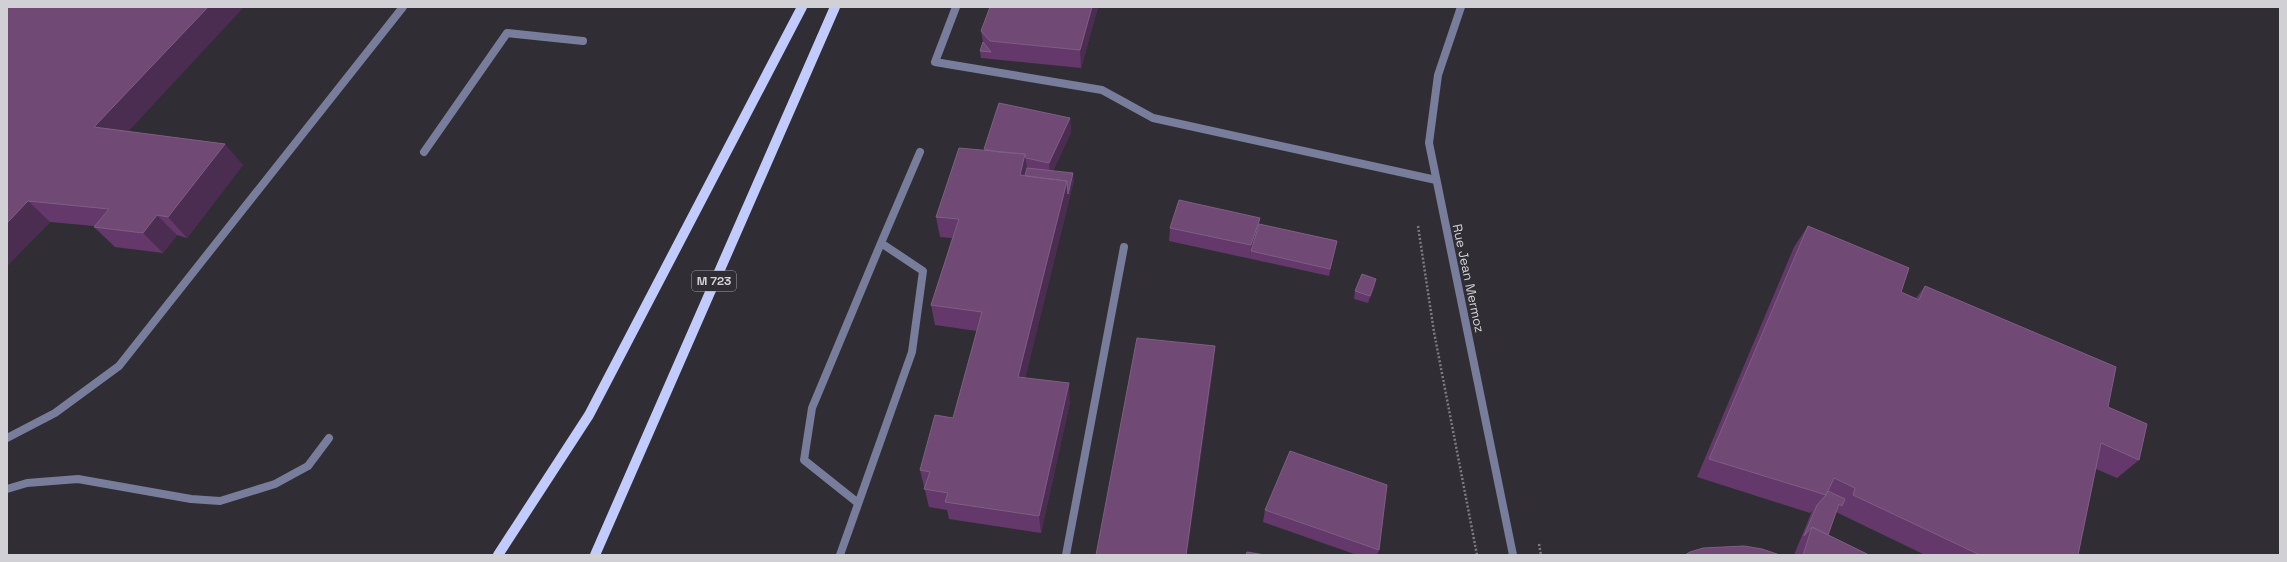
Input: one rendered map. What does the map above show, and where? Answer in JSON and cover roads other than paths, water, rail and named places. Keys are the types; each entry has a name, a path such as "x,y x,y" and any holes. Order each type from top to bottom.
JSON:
{"main road":[{"path":"498,555 589,415 802,7"},
{"name":"M 723","path":"594,555 835,7"}],"street":[{"path":"7,438 55,413 119,366 403,7"},
{"path":"956,7 935,62 1102,90 1153,118 1436,180"},
{"name":"Rue Jean Mermoz","path":"1461,7 1438,75 1429,143 1513,555"},
{"path":"424,152 507,33 583,41"},
{"path":"858,503 804,460 812,408 920,152"},
{"path":"840,555 912,352 923,271 881,243"},
{"path":"1066,555 1124,247"},
{"path":"7,489 27,483 78,479 180,497 220,501 275,484 308,466 329,438"}]}
